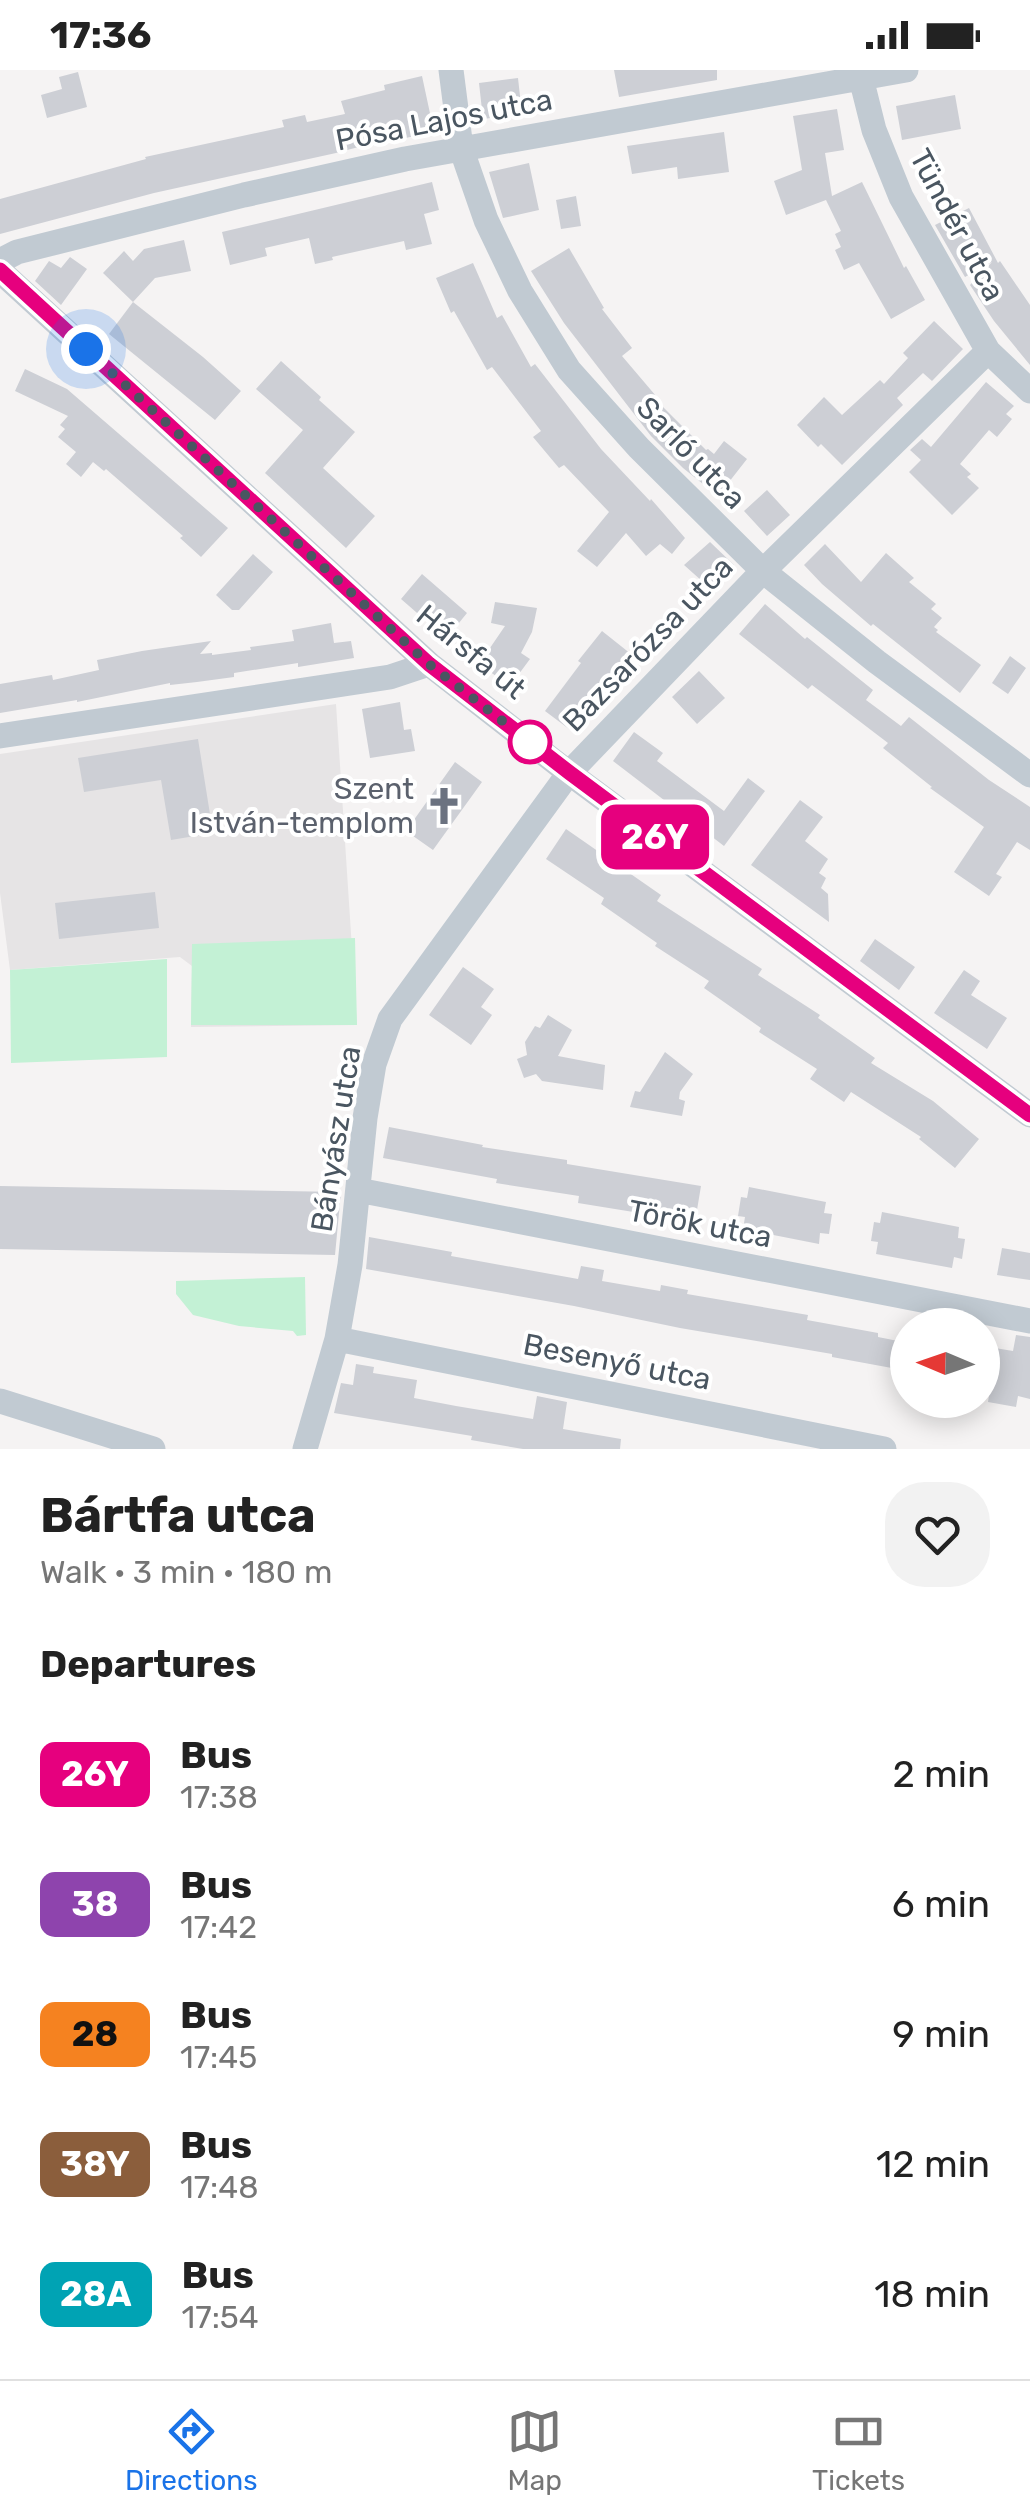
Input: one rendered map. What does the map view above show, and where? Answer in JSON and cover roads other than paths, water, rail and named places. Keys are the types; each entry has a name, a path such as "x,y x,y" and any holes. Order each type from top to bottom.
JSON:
{"street":[{"name":"Sarló utca","path":"451,70 462,148 486,220 520,291 570,370 640,448 763,572 876,662 1030,775"},
{"name":"Pósa Lajos utca","path":"0,261 18,252 244,194 462,148 860,73 906,70"},
{"name":"Tündér utca","path":"860,73 874,130 901,198 988,351 1030,392"},
{"name":"Hársfa út","path":"0,270 429,664 1030,1115"},
{"name":"Bazsarózsa utca","path":"570,773 763,572 988,351"},
{"path":"0,736 390,677 429,664"},
{"name":"Bányász utca","path":"305,1449 337,1339 350,1265 374,1064 390,1019 570,773"},
{"name":"Török utca","path":"358,1190 1030,1321"},
{"name":"Besenyő utca","path":"337,1339 884,1449"},
{"path":"0,1401 153,1449"}],"place":[{"name":"Szent István-templom","path":"444,806"}]}
